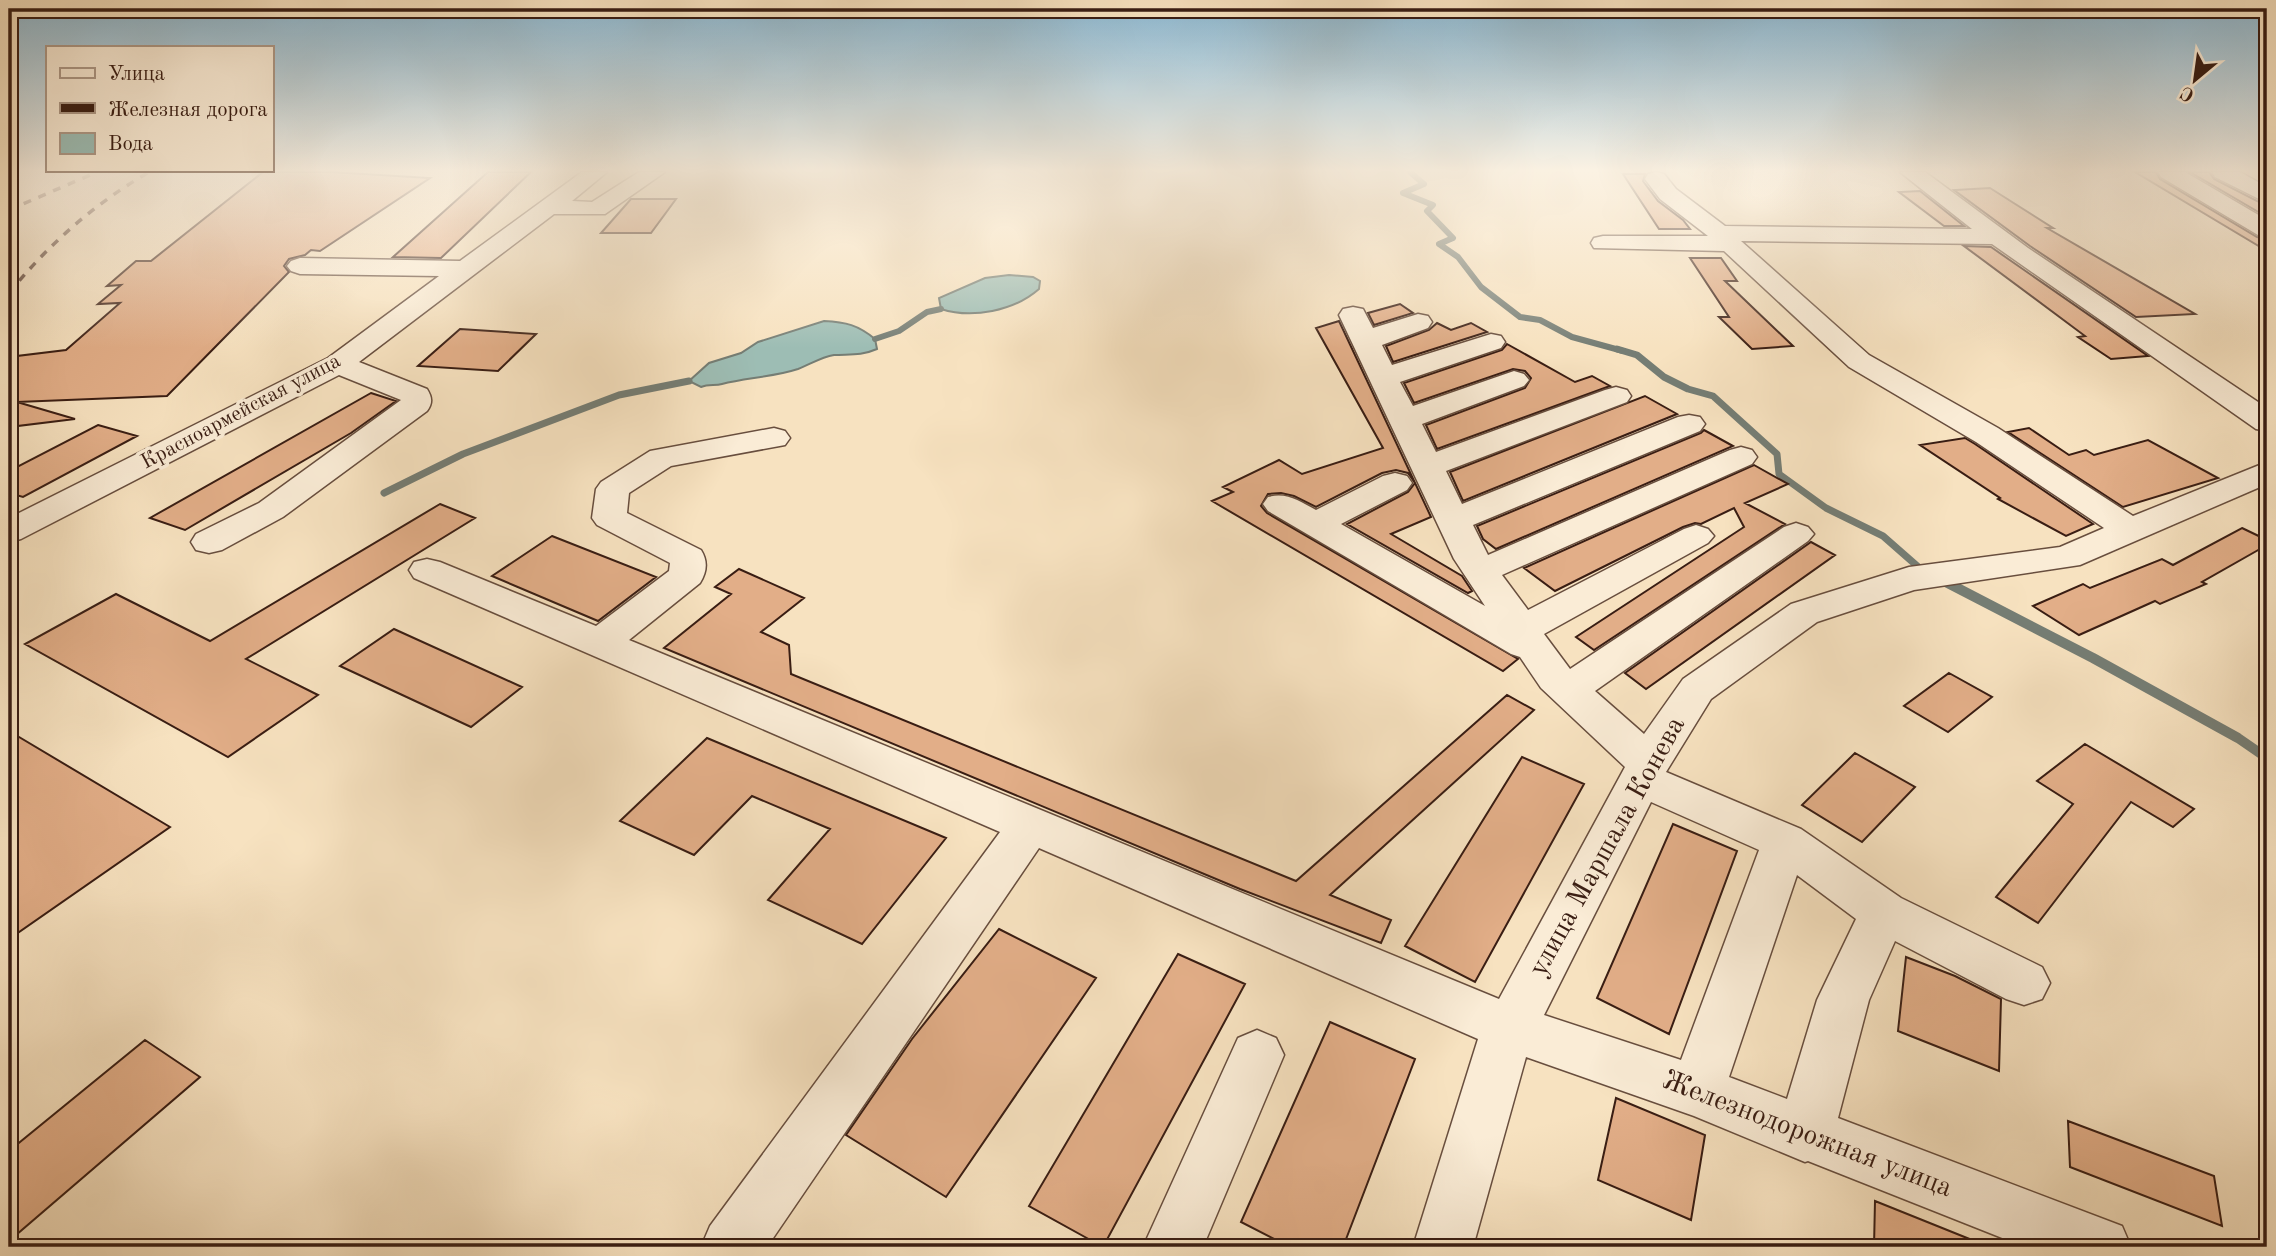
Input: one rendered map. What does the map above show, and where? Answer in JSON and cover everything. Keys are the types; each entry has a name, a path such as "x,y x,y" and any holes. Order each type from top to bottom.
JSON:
{"street":[{"name":"Красноармейская улица","path":"9,532 338,364 518,231"},
{"path":"1715,231 1859,361 1987,435 2130,530"},
{"path":"1990,231 2267,422"},
{"path":"1602,243 1724,238 1998,237"},
{"path":"300,265 466,269"},
{"path":"1419,323 1359,328 1481,571 1555,678 1644,771 1785,842 1884,912 2024,983"},
{"path":"1383,377 1491,342"},
{"path":"209,542 271,510 416,405 416,395 338,364"},
{"path":"1404,420 1514,380"},
{"path":"1427,467 1616,396"},
{"path":"1454,520 1689,424"},
{"path":"600,643 687,575 688,558 609,518 613,489 660,458 774,438"},
{"path":"1481,571 1741,457"},
{"name":"улица Маршала Конева","path":"1443,1247 1504,1041 1644,771 1697,689 1804,613 1931,576 2067,557 2267,472"},
{"path":"1315,524 1395,483"},
{"path":"1280,504 1529,641"},
{"path":"1568,690 1796,534"},
{"path":"1529,641 1696,536"},
{"name":"Железнодорожная улица","path":"427,570 1511,1028 1697,1091 2066,1241"},
{"path":"731,1247 1030,825"},
{"path":"1697,1091 1785,842"},
{"path":"1805,1135 1843,1000 1884,912"},
{"path":"1173,1247 1257,1055"}],"water":[{"path":"1009,275 1033,277 1040,281 1039,289 1018,303 992,311 966,313 941,309 939,298 985,278"},
{"path":"824,321 845,323 863,330 875,339 877,349 861,354 829,356 789,372 719,385 701,387 689,381 709,363 741,353 758,342"}],"building":[{"path":"189,231 351,231 320,251 311,250 305,255 289,259 284,266 289,272 167,396 17,402 75,419 9,427 9,357 66,350 120,303 98,304 121,285 107,286 136,261 151,261"},
{"path":"422,231 470,231 441,258 393,257"},
{"path":"603,231 653,231 651,233 601,233"},
{"path":"2009,231 2051,231 2195,314 2136,317"},
{"path":"2233,231 2246,231 2267,239 2267,251"},
{"path":"1964,246 1991,247 2148,356 2111,359 2078,337 2085,336"},
{"path":"1690,258 1721,258 1737,281 1725,281 1793,346 1752,349 1719,317 1729,317"},
{"path":"1400,304 1413,313 1374,325 1368,313"},
{"path":"1339,321 1431,517 1391,534 1462,576 1472,591 1468,593 1347,524 1408,492 1415,483 1408,473 1396,470 1382,473 1316,507 1281,493 1268,494 1261,506 1267,513 1518,659 1503,671 1212,501 1233,492 1223,487 1279,460 1302,474 1383,448 1316,328"},
{"path":"1437,323 1451,330 1471,323 1487,332 1393,362 1386,346 1429,330"},
{"path":"460,329 536,334 498,371 418,366"},
{"path":"1507,344 1575,382 1592,376 1610,386 1437,449 1426,425 1525,388 1531,378 1525,371 1513,369 1414,403 1404,383 1502,350"},
{"path":"371,393 396,401 351,433 185,530 150,518"},
{"path":"1645,396 1677,414 1463,501 1450,472"},
{"path":"98,425 137,436 23,497 9,493 9,471"},
{"path":"2029,428 2069,455 2086,450 2094,455 2148,440 2218,478 2123,507 2008,432"},
{"path":"1704,430 1733,446 1496,549 1483,539 1477,526 1701,433"},
{"path":"1965,438 2093,524 2066,536 1998,499 2000,498 1920,445"},
{"path":"1754,465 1788,484 1745,503 1785,524 1594,650 1576,637 1744,527 1734,508 1701,524 1683,527 1555,591 1524,568"},
{"path":"440,504 475,518 246,659 318,695 228,757 25,644 116,594 210,641"},
{"path":"2242,528 2267,540 2267,545 2202,582 2206,584 2160,604 2155,601 2079,635 2033,606 2083,584 2090,588 2162,559 2173,565"},
{"path":"552,536 656,577 598,621 492,576"},
{"path":"1811,542 1835,555 1646,689 1625,673"},
{"path":"739,569 804,598 761,632 789,645 791,674 1296,881 1507,695 1534,710 1330,895 1391,920 1381,943 1240,889 664,648 731,594 715,587"},
{"path":"394,629 522,687 471,727 340,666"},
{"path":"1949,673 1992,697 1948,732 1904,706"},
{"path":"9,731 170,827 9,939"},
{"path":"707,738 946,838 862,944 768,900 830,829 752,796 694,855 620,821"},
{"path":"2085,744 2194,809 2173,827 2131,802 2038,923 1996,897 2073,804 2037,781"},
{"path":"1855,753 1915,787 1862,842 1802,805"},
{"path":"1522,757 1584,784 1475,982 1405,946"},
{"path":"1673,824 1737,851 1669,1034 1597,998"},
{"path":"999,929 1096,978 946,1197 846,1135 912,1039"},
{"path":"1178,954 1245,984 1103,1247 1029,1206"},
{"path":"1906,957 1955,976 2001,999 1999,1071 1898,1031"},
{"path":"1330,1022 1415,1059 1343,1247 1290,1247 1241,1222"},
{"path":"145,1040 200,1077 9,1241 9,1151"},
{"path":"1616,1098 1705,1135 1691,1220 1598,1180"},
{"path":"2068,1121 2214,1176 2222,1226 2070,1167"},
{"path":"1875,1201 1987,1246 1987,1247 1874,1247"}],"waterway":[{"path":"1446,231 1453,238 1439,244 1458,257 1481,287 1520,317 1540,320 1572,337 1623,351"},
{"path":"875,339 899,331 927,312 941,309"},
{"path":"1617,349 1637,355 1664,377 1688,389 1713,396 1777,454 1779,474 1826,508 1883,536 1924,572"},
{"path":"384,493 463,454 619,395 689,381"},
{"path":"1943,581 1940,579 2093,658 2238,738 2267,758"}],"railway":[{"path":"9,293 68,231"}]}
